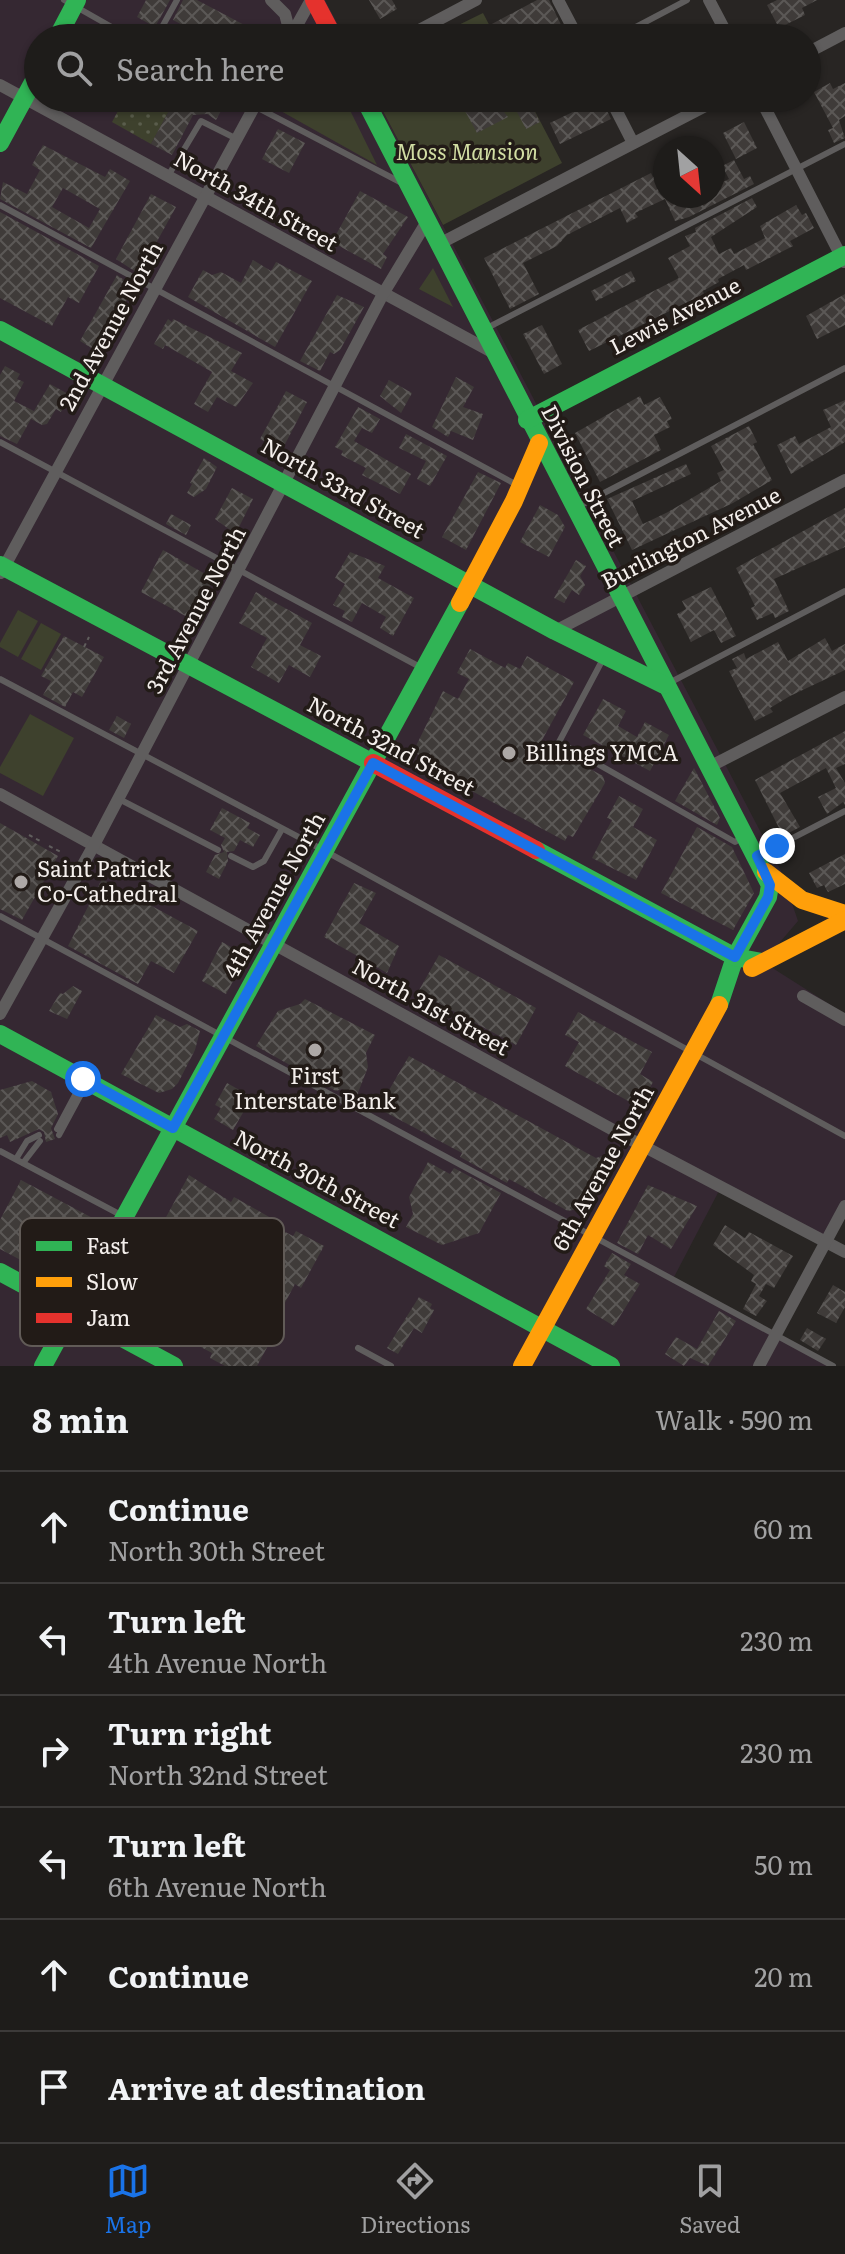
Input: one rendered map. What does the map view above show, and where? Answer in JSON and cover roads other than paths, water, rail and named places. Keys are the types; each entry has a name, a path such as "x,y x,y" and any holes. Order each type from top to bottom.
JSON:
{"main road":[{"path":"313,0 326,24"},
{"path":"63,24 72,2"},
{"path":"0,143 24,99"},
{"name":"Division Street","path":"371,112 707,768 761,864 802,904 821,912 845,914"},
{"name":"Lewis Avenue","path":"527,420 844,258"},
{"name":"North 33rd Street","path":"0,330 286,482 555,631 664,685"},
{"name":"4th Avenue North","path":"124,1217 424,670 520,487 539,443"},
{"name":"North 32nd Street","path":"1,569 735,957 762,962"},
{"name":"6th Avenue North","path":"522,1366 726,992 735,957 768,897 770,885 761,864"},
{"name":"6th Avenue North","path":"726,992 762,962 845,920"},
{"name":"North 30th Street","path":"0,1034 611,1366"},
{"path":"0,1272 20,1283"},
{"name":"4th Avenue North","path":"43,1366 54,1346"},
{"path":"137,1346 174,1366"}],"street":[{"path":"271,0 285,14 287,24"},
{"path":"298,24 313,0"},
{"path":"431,24 476,0"},
{"path":"558,0 571,24"},
{"path":"709,0 722,24"},
{"path":"821,46 845,33"},
{"name":"North 34th Street","path":"0,85 24,99"},
{"name":"North 34th Street","path":"48,112 492,352"},
{"name":"2nd Avenue North","path":"1,569 252,112"},
{"path":"617,112 633,143"},
{"path":"437,245 694,112"},
{"path":"767,112 844,258"},
{"name":"3rd Avenue North","path":"0,1014 142,756 383,294 426,223"},
{"name":"Burlington Avenue","path":"555,631 845,480"},
{"path":"707,768 845,697"},
{"name":"North 31st Street","path":"0,794 643,1146 845,1252"},
{"path":"803,996 845,1020"},
{"path":"759,1366 845,1206"}],"lane":[{"path":"164,24 177,0"},
{"path":"642,24 687,0"},
{"path":"72,2 108,24"},
{"path":"275,112 407,185"},
{"path":"168,176 201,121 237,139"},
{"path":"481,331 845,144"},
{"path":"0,205 520,487"},
{"path":"573,509 845,368"},
{"path":"0,442 424,670"},
{"path":"664,685 845,591"},
{"path":"605,656 559,742 735,842 745,836"},
{"path":"0,679 325,851 845,1136"},
{"path":"119,799 218,850"},
{"path":"761,864 845,811"},
{"path":"231,856 253,867 264,861 282,829"},
{"path":"0,916 833,1366"},
{"path":"58,1132 86,1081"},
{"path":"19,1161 40,1138"},
{"path":"0,1151 124,1217"},
{"path":"358,1348 391,1366"}],"place":[{"name":"Billings YMCA","path":"509,753"},
{"name":"Saint Patrick Co-Cathedral","path":"21,882"},
{"name":"First Interstate Bank","path":"315,1050"}],"park label":[{"name":"Moss Mansion","path":"467,152"}]}
